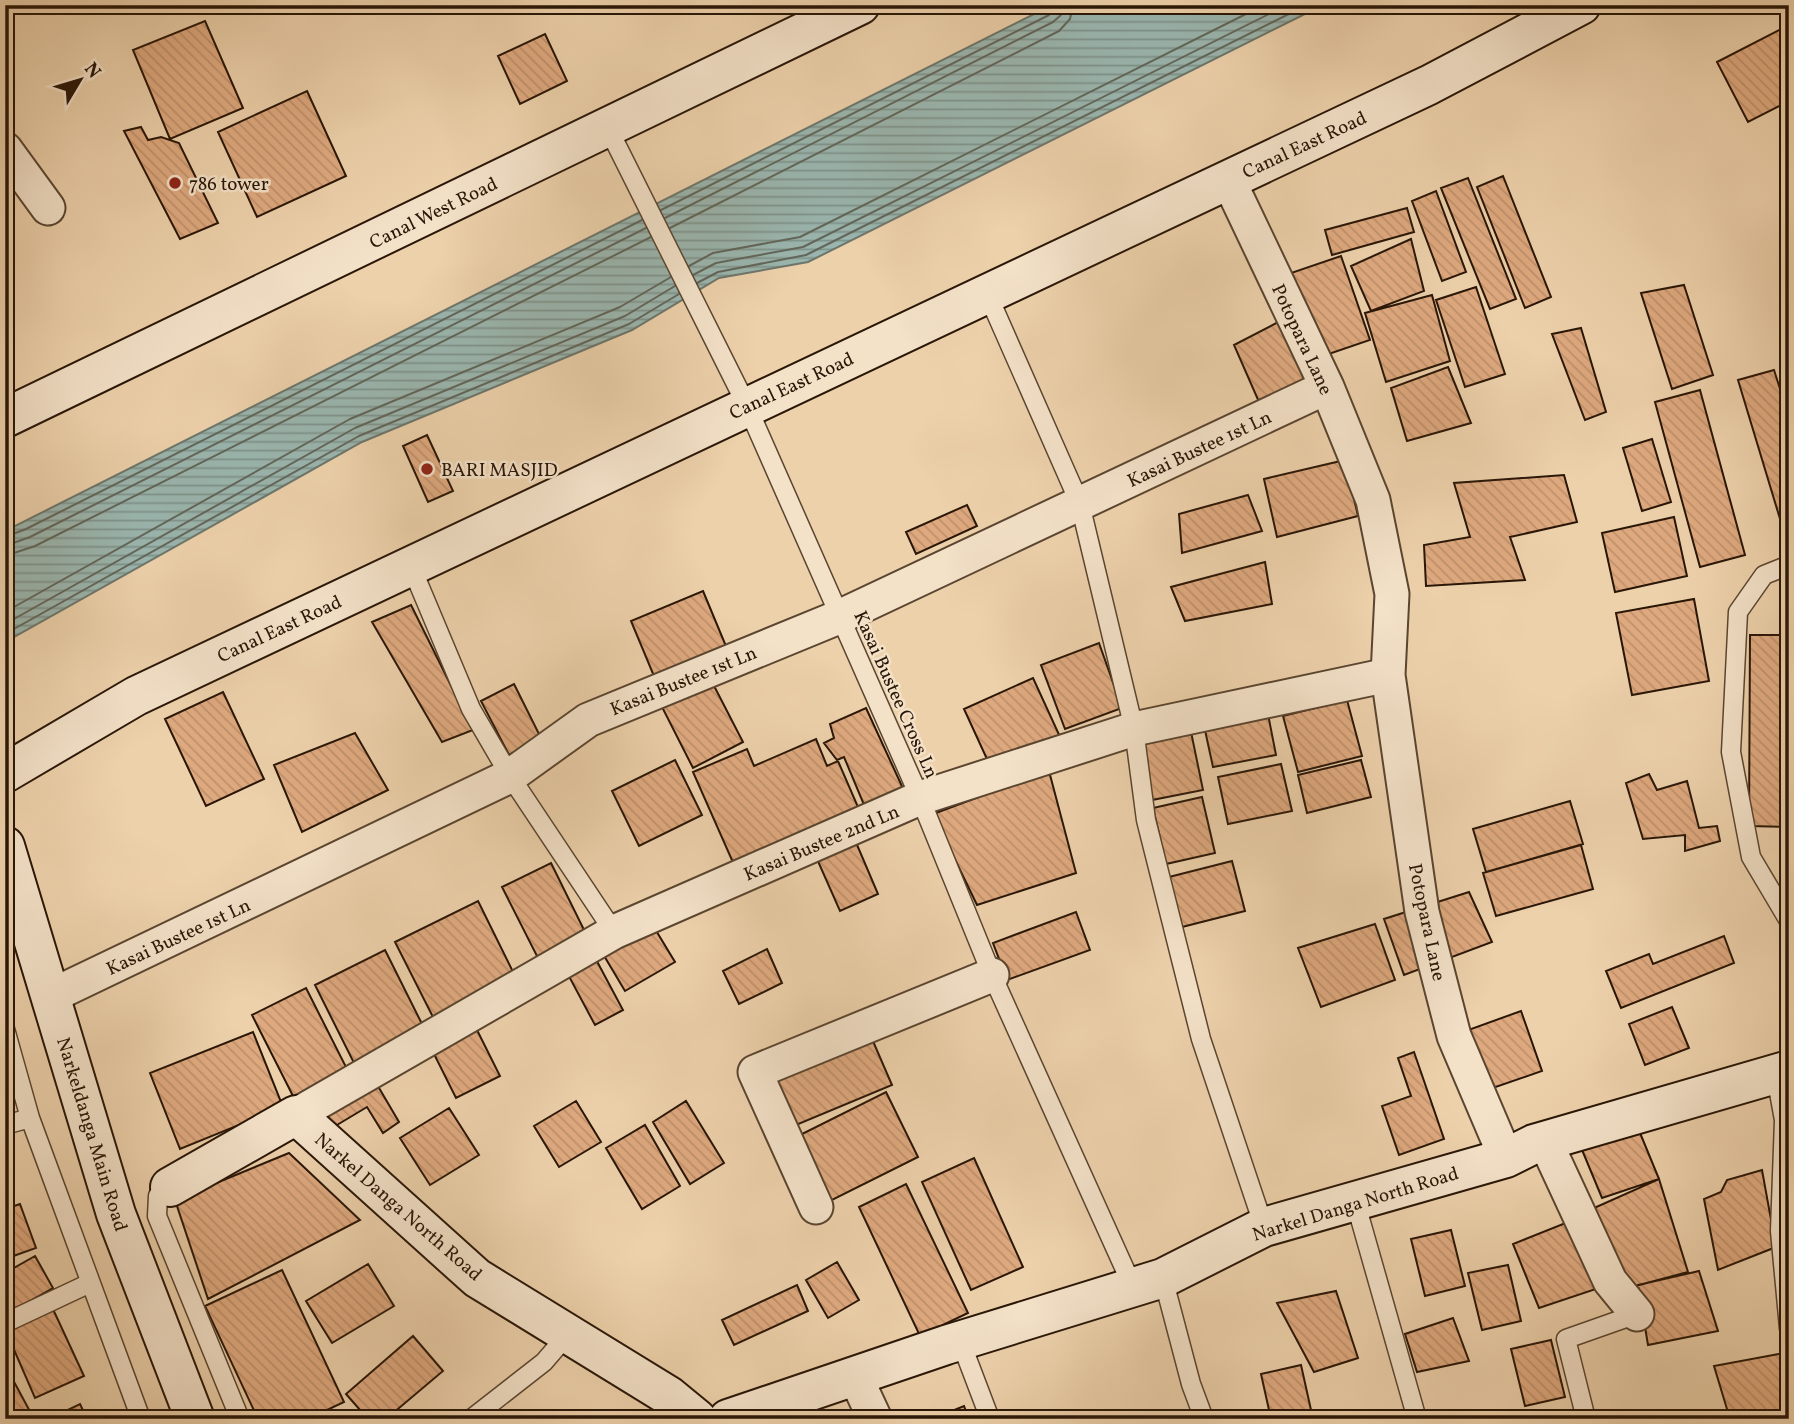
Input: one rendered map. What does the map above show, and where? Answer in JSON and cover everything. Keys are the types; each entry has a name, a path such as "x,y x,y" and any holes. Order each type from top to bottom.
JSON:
{"main road":[{"name":"Canal West Road","path":"5,418 860,5"},
{"name":"Canal East Road","path":"5,773 136,696 1429,85 1581,5"},
{"name":"Narkeldanga Main Road","path":"5,846 116,1214 195,1419"},
{"name":"Narkel Danga North Road","path":"729,1419 960,1340 1148,1282 1264,1227 1506,1158 1545,1141 1782,1073"},
{"name":"Narkel Danga North Road","path":"296,1115 477,1278 669,1396 696,1419"},
{"path":"170,1187 296,1115"}],"street":[{"path":"5,149 48,208"},
{"name":"Potopara Lane","path":"1228,179 1327,387 1373,500 1392,594 1388,675 1422,912 1454,1036 1506,1158"},
{"name":"Kasai Bustee 1st Ln","path":"51,996 510,776 588,720 839,617 1327,387"},
{"name":"Kasai Bustee 2nd Ln","path":"296,1115 614,932 920,798 1134,729 1388,675"},
{"path":"816,1207 755,1072 992,975"},
{"path":"1545,1141 1610,1282 1637,1314"},
{"path":"855,1376 875,1419"}],"lane":[{"name":"Kasai Bustee Cross Ln","path":"608,128 747,406 920,798 992,975 1148,1282 1204,1419"},
{"path":"987,293 1080,504 1134,729 1146,820 1201,1039 1264,1227"},
{"path":"1789,565 1764,575 1738,612 1731,752 1751,857 1784,902 1789,921"},
{"path":"411,566 471,709 510,776 614,932"},
{"path":"5,1029 30,1118 141,1419"},
{"path":"1782,1073 1784,1120 1780,1231 1789,1328"},
{"path":"5,1125 30,1118"},
{"path":"170,1187 158,1196 157,1216 240,1419"},
{"path":"1355,1201 1417,1419"},
{"path":"5,1323 90,1283"},
{"path":"1587,1419 1566,1339 1637,1314"},
{"path":"471,1419 544,1362 568,1334"},
{"path":"960,1340 990,1419"}],"water":[{"path":"1052,5 1323,5 808,262 719,278 632,330 362,442 5,642 5,531"}],"building":[{"path":"205,21 243,108 170,139 133,50"},
{"path":"1789,25 1789,101 1748,122 1717,62"},
{"path":"545,34 567,81 520,104 498,56"},
{"path":"307,91 346,176 257,217 218,132"},
{"name":"786 tower","path":"141,127 148,140 161,137 179,143 218,223 180,239 124,131"},
{"path":"1503,176 1551,297 1525,308 1477,187"},
{"path":"1468,178 1516,299 1490,309 1441,188"},
{"path":"1436,191 1466,272 1442,281 1412,201"},
{"path":"1407,208 1414,232 1332,255 1325,230"},
{"path":"1411,239 1424,291 1371,311 1351,266"},
{"path":"1341,256 1370,340 1317,358 1288,274"},
{"path":"1684,285 1713,375 1672,389 1641,293"},
{"path":"1476,287 1505,374 1465,387 1436,300"},
{"path":"1432,295 1450,361 1386,382 1365,313"},
{"path":"1286,318 1314,381 1259,402 1234,345"},
{"path":"1581,328 1606,412 1585,420 1552,334"},
{"path":"1448,367 1471,423 1407,441 1391,388"},
{"path":"1774,370 1789,417 1787,542 1738,380"},
{"path":"1700,390 1745,555 1700,567 1655,402"},
{"name":"BARI MASJID","path":"427,435 453,491 428,502 403,446"},
{"path":"1652,439 1671,502 1642,511 1623,448"},
{"path":"1345,460 1358,516 1277,537 1264,479"},
{"path":"1564,475 1577,522 1510,537 1525,580 1426,586 1424,545 1470,537 1454,483"},
{"path":"1248,495 1262,531 1182,553 1179,514"},
{"path":"967,505 977,526 916,554 906,532"},
{"path":"1674,517 1687,576 1615,592 1602,533"},
{"path":"1265,562 1272,604 1185,621 1171,587"},
{"path":"703,591 728,651 656,681 631,621"},
{"path":"1694,599 1709,681 1632,695 1616,613"},
{"path":"411,605 473,730 442,742 372,622"},
{"path":"1750,635 1789,635 1789,827 1749,826"},
{"path":"1099,643 1122,708 1065,729 1041,665"},
{"path":"1033,678 1061,739 992,770 964,709"},
{"path":"711,680 743,742 693,768 661,705"},
{"path":"514,684 541,738 509,755 481,701"},
{"path":"223,692 264,779 206,806 165,719"},
{"path":"1347,700 1362,756 1298,772 1283,716"},
{"path":"866,708 906,795 867,812 844,757 837,760 824,743 834,738 830,724"},
{"path":"1267,709 1276,755 1213,767 1203,721"},
{"path":"1190,727 1203,790 1152,800 1139,737"},
{"path":"355,733 388,790 302,832 274,765"},
{"path":"816,739 827,766 838,761 861,814 735,867 693,772 747,749 754,766"},
{"path":"675,760 702,815 639,846 612,791"},
{"path":"1361,760 1371,797 1307,813 1298,775"},
{"path":"1281,764 1292,811 1228,824 1218,777"},
{"path":"1049,771 1076,873 977,905 933,814"},
{"path":"1649,774 1657,790 1687,781 1699,828 1717,826 1720,841 1685,851 1685,835 1643,839 1626,783"},
{"path":"1202,797 1215,853 1166,864 1153,808"},
{"path":"1570,801 1583,844 1486,872 1473,829"},
{"path":"852,833 878,894 840,911 813,850"},
{"path":"1581,845 1593,889 1496,916 1483,873"},
{"path":"1232,861 1245,911 1182,927 1169,877"},
{"path":"551,863 590,942 542,966 502,887"},
{"path":"1469,892 1492,942 1404,975 1384,919"},
{"path":"478,901 518,982 436,1023 395,942"},
{"path":"1076,912 1090,950 1007,980 993,943"},
{"path":"652,924 675,962 625,991 603,954"},
{"path":"1375,924 1395,980 1321,1007 1298,948"},
{"path":"1724,936 1734,963 1621,1008 1606,971 1649,954 1653,964"},
{"path":"767,949 782,983 739,1004 723,971"},
{"path":"385,950 427,1034 357,1069 315,985"},
{"path":"592,952 623,1010 595,1025 564,967"},
{"path":"306,988 350,1075 296,1102 252,1015"},
{"path":"1672,1007 1689,1048 1645,1065 1629,1024"},
{"path":"1521,1011 1542,1071 1481,1092 1460,1033"},
{"path":"473,1022 500,1076 456,1098 429,1044"},
{"path":"253,1032 283,1107 180,1149 150,1073"},
{"path":"869,1032 892,1085 784,1130 761,1076"},
{"path":"1414,1052 1444,1139 1399,1155 1382,1106 1411,1096 1398,1058"},
{"path":"372,1076 399,1122 383,1133 367,1107 322,1134 310,1114"},
{"path":"886,1092 918,1157 828,1202 796,1137"},
{"path":"576,1101 601,1142 559,1167 534,1126"},
{"path":"686,1101 724,1163 690,1184 653,1122"},
{"path":"449,1108 479,1155 430,1185 400,1138"},
{"path":"1631,1111 1659,1179 1602,1198 1575,1133"},
{"path":"645,1125 680,1186 642,1209 606,1148"},
{"path":"289,1153 360,1220 208,1299 175,1200"},
{"path":"974,1158 1023,1267 971,1290 922,1182"},
{"path":"1762,1170 1776,1247 1718,1270 1704,1199 1721,1192 1727,1180"},
{"path":"1659,1179 1688,1272 1628,1288 1594,1208"},
{"path":"906,1184 968,1313 920,1336 859,1207"},
{"path":"20,1204 36,1248 5,1259 5,1209"},
{"path":"1568,1222 1596,1289 1539,1308 1513,1244"},
{"path":"1451,1230 1465,1286 1425,1296 1411,1239"},
{"path":"35,1256 53,1288 5,1315 5,1273"},
{"path":"837,1262 859,1300 828,1318 806,1280"},
{"path":"368,1264 394,1306 332,1343 306,1301"},
{"path":"1508,1265 1521,1321 1482,1330 1468,1273"},
{"path":"282,1270 344,1402 308,1419 258,1419 205,1306"},
{"path":"1699,1271 1718,1331 1648,1345 1638,1285"},
{"path":"797,1285 808,1311 734,1345 722,1320"},
{"path":"1336,1291 1358,1358 1314,1372 1277,1303"},
{"path":"52,1307 84,1376 35,1398 5,1329"},
{"path":"1453,1318 1469,1361 1417,1372 1405,1334"},
{"path":"413,1336 443,1371 386,1419 368,1419 346,1394"},
{"path":"1551,1340 1565,1397 1525,1406 1511,1349"},
{"path":"1789,1352 1789,1414 1730,1419 1714,1366"},
{"path":"5,1365 33,1417 29,1419 5,1419"},
{"path":"1301,1365 1313,1419 1271,1419 1261,1374"},
{"path":"80,1404 87,1419 49,1419"},
{"path":"964,1406 969,1419 932,1419"}],"place":[{"name":"786 tower","path":"175,183"},
{"name":"BARI MASJID","path":"427,469"}]}
